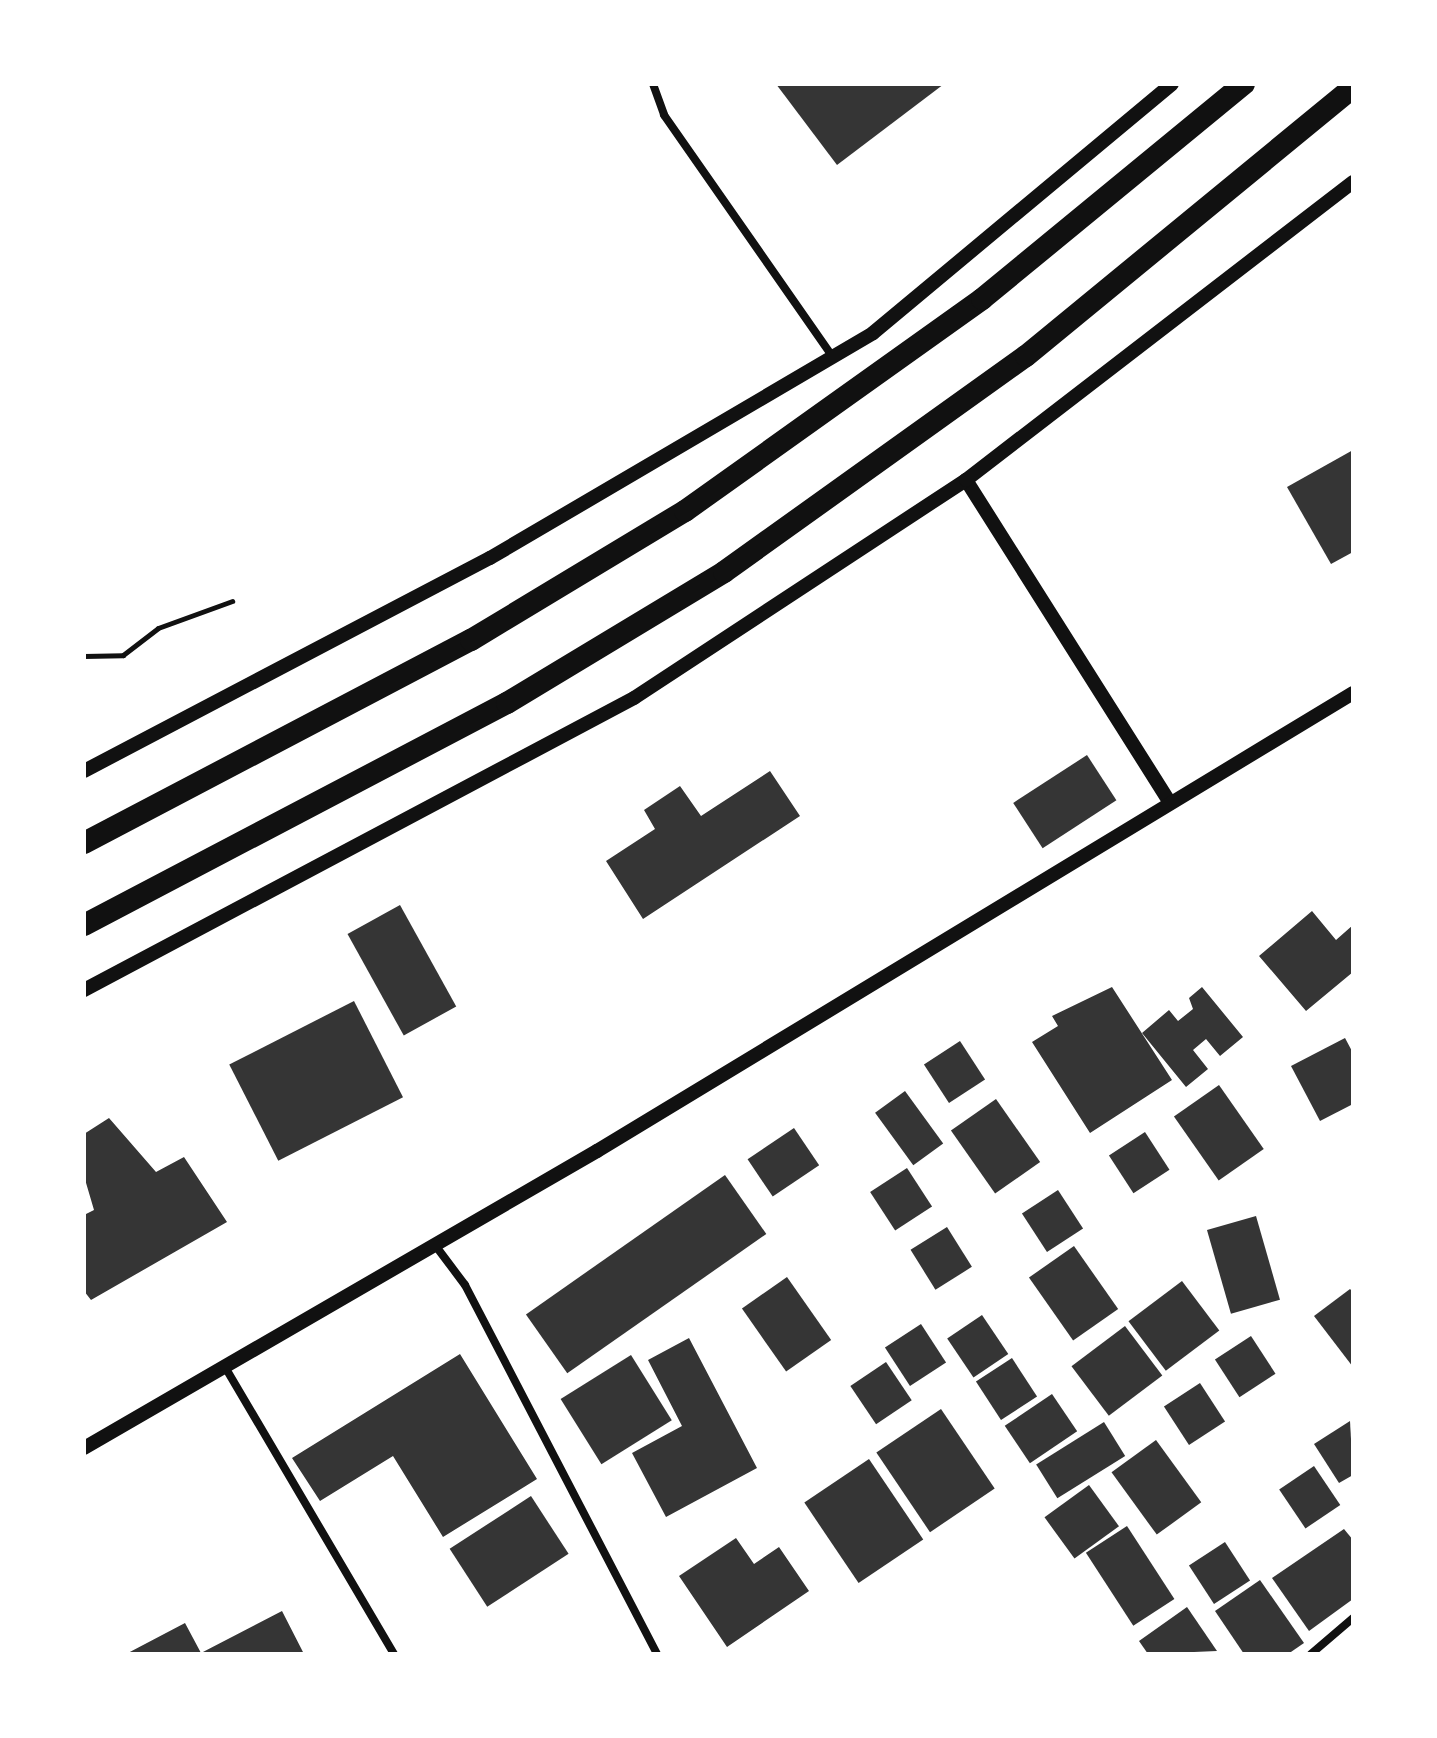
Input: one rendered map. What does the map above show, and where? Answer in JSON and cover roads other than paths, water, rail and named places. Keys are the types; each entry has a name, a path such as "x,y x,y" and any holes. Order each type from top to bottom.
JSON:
{"highway":[{"path":"84,843 471,640 685,511 982,299 1244,84"},
{"path":"84,925 507,703 724,572 1026,356 1353,87"}],"street":[{"path":"653,84 664,115 834,358"},
{"path":"84,771 490,558 834,358 873,333 1172,84"},
{"path":"84,990 634,698 966,480 1353,182"},
{"path":"966,480 1170,803"},
{"path":"84,1448 435,1245 1353,693"},
{"path":"435,1245 465,1285 657,1654"},
{"path":"225,1367 394,1654"},
{"path":"1311,1654 1353,1618"}]}
